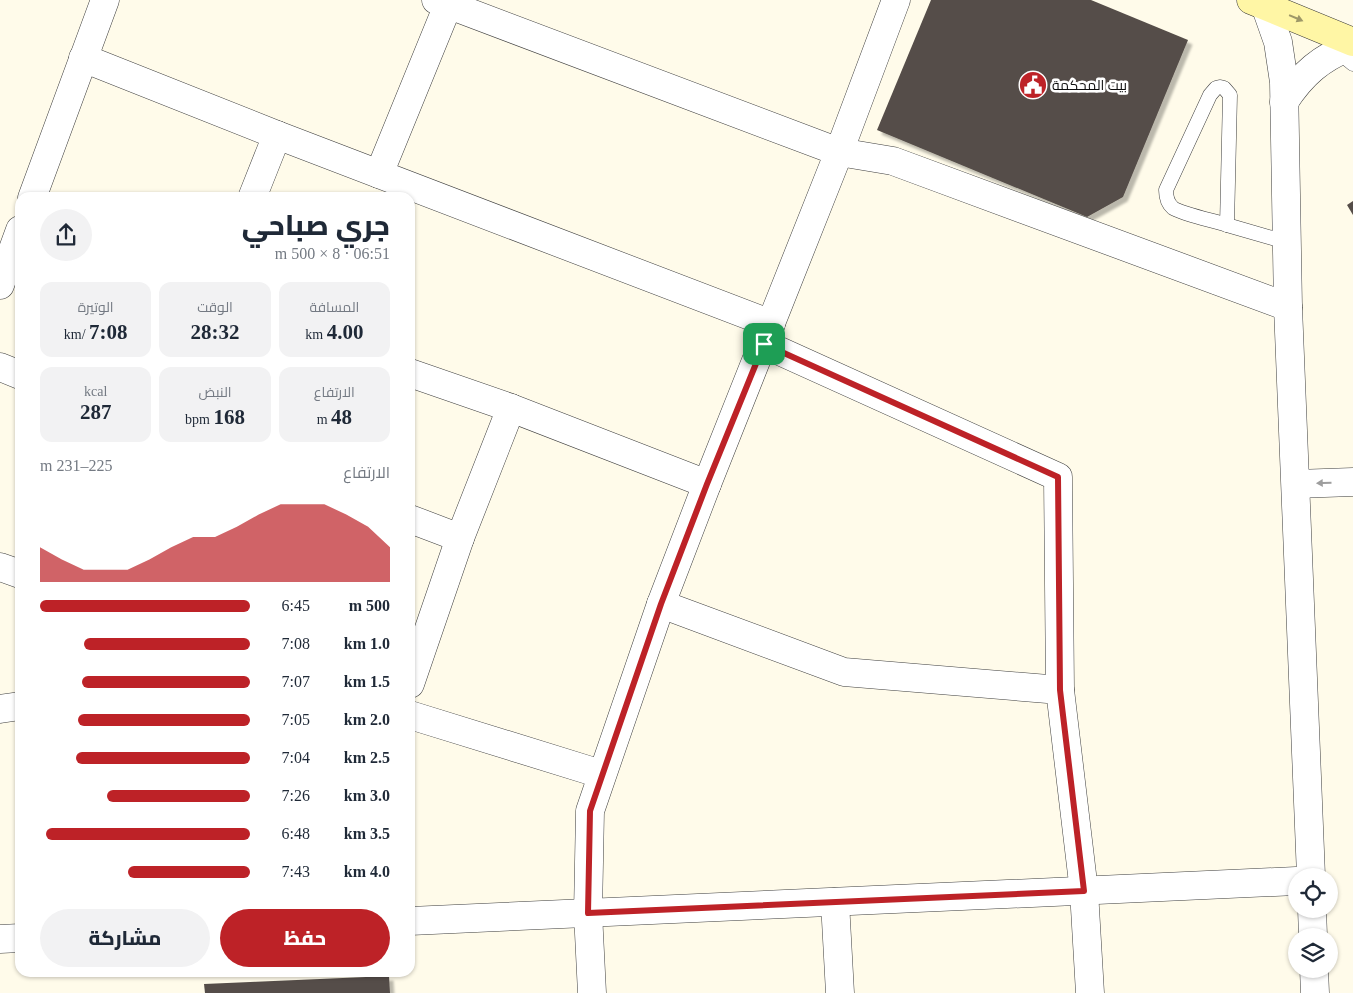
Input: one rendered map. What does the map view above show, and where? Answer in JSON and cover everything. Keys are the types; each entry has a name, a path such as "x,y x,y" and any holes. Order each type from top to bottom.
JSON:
{"main road":[{"path":"1258,2 1349,50"}],"street":[{"path":"34,192 105,0"},
{"path":"592,993 588,913 590,811 601,774 661,604 839,152 896,0"},
{"path":"379,174 442,2 839,152 893,160 1288,307"},
{"path":"1258,2 1272,23 1282,62 1284,82 1288,307 1311,868"},
{"path":"1284,102 1303,76 1314,65 1349,50"},
{"path":"83,58 379,174 767,334 1058,477 1060,690 1084,891 1090,993"},
{"path":"254,192 276,135"},
{"path":"0,285 15,244"},
{"path":"0,367 15,373"},
{"path":"415,375 511,408 707,484"},
{"path":"415,669 460,538 511,408"},
{"path":"1296,484 1353,482"},
{"path":"415,521 460,538"},
{"path":"0,568 15,572"},
{"path":"661,604 844,672 1060,690"},
{"path":"0,709 15,707"},
{"path":"415,717 601,774"},
{"path":"415,921 1288,881"},
{"path":"835,902 840,993"},
{"path":"0,939 15,938"},
{"path":"1314,978 1315,993"}],"lane":[{"path":"1227,225 1230,95 1224,88 1220,87 1216,88 1210,95 1166,190 1167,200 1173,208 1227,225 1286,242"}],"building":[{"name":"بيت المحكمة","path":"931,0 1091,0 1188,40 1123,197 1087,217 877,130"},
{"path":"1353,201 1353,215 1347,205"},
{"path":"389,977 390,993 205,993 204,984"}],"place":[{"name":"بيت المحكمة","path":"1033,85"}],"route":[{"path":"764,344 1058,477 1060,690 1084,891 588,913 590,811 601,774 661,604 764,344"}]}
